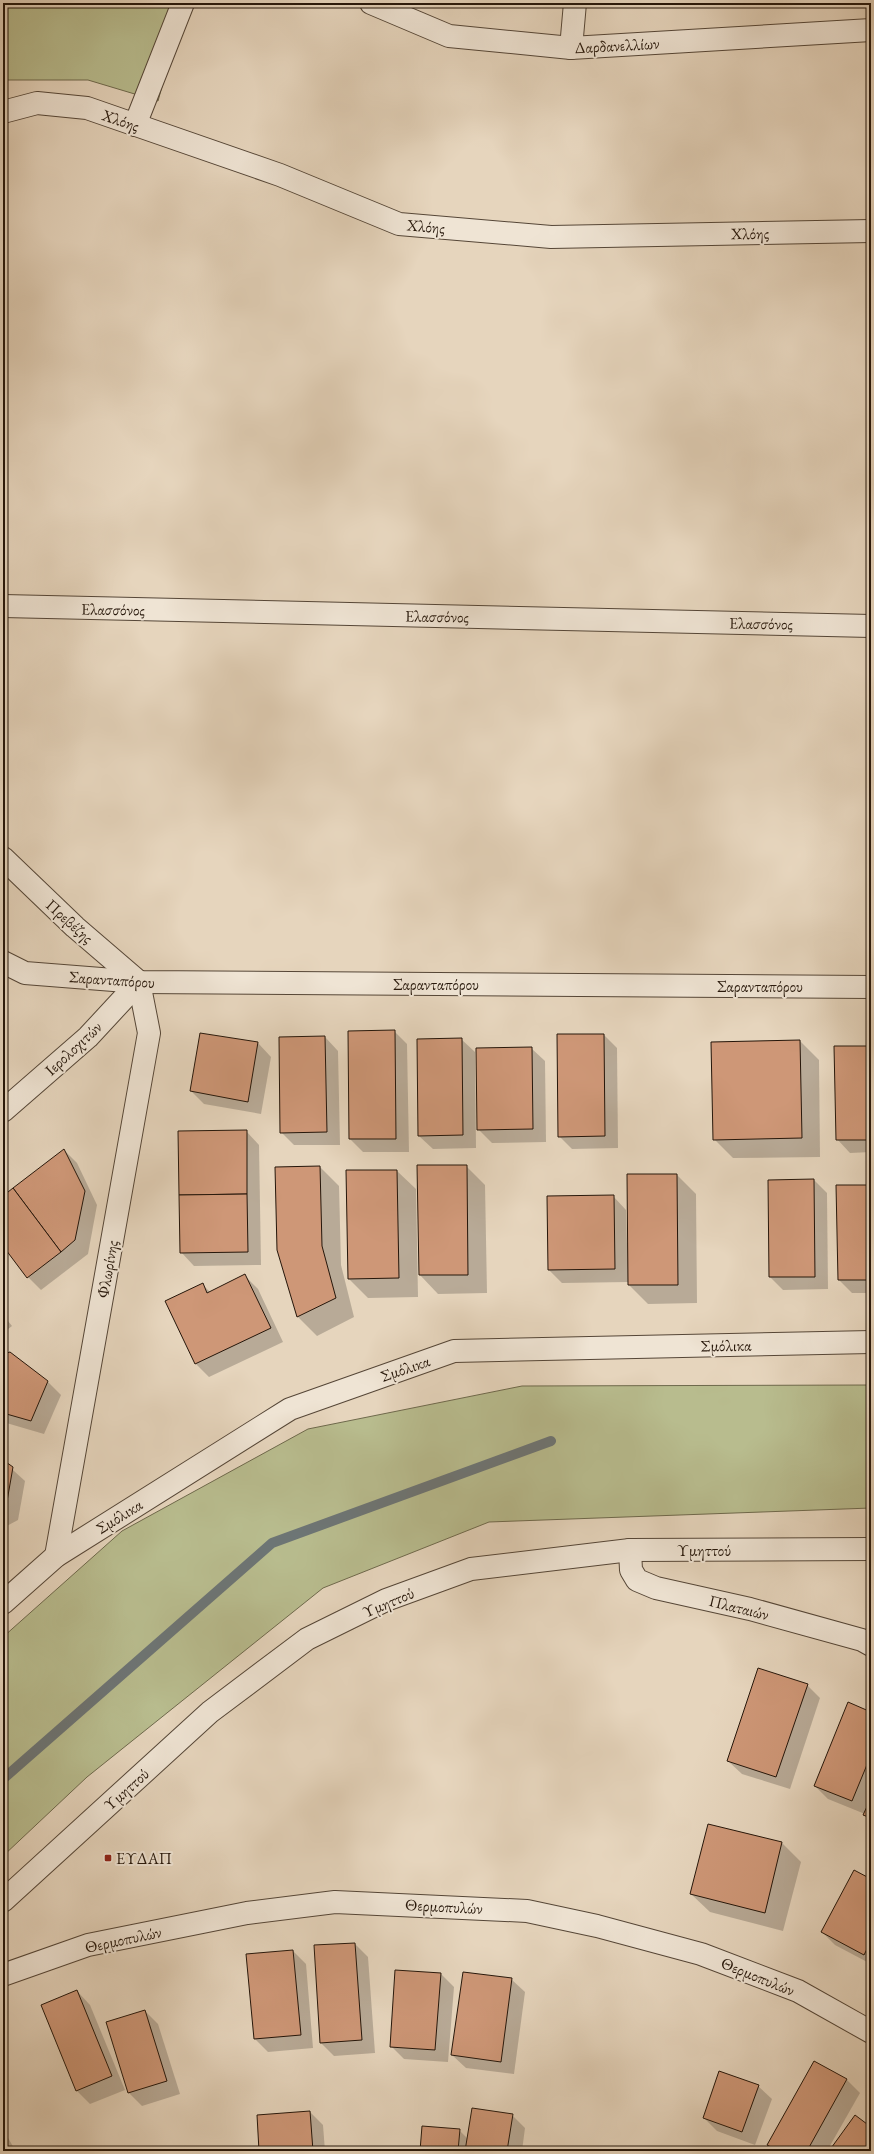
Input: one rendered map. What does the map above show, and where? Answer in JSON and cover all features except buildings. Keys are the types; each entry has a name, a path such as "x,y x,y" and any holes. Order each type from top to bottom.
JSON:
{"street":[{"path":"135,125 183,3"},
{"name":"Δαρδανελλίων","path":"371,3 449,36 571,48 871,30"},
{"path":"571,48 575,3"},
{"name":"Χλόης","path":"3,112 37,103 87,108 280,175 399,224 551,237 871,231"},
{"name":"Ελασσόνος","path":"3,606 871,626"},
{"name":"Πρεβέζης","path":"3,858 75,927 139,982"},
{"name":"Σαρανταπόρου","path":"3,962 25,973 139,982 871,987"},
{"path":"3,981 25,973"},
{"name":"Ιερολοχιτών","path":"3,1111 88,1037 139,982"},
{"name":"Φλωρίνης","path":"56,1556 149,1033 139,982"},
{"name":"Σμόλικα","path":"3,1603 56,1556 290,1408 454,1350 871,1342"},
{"name":"Υμηττού","path":"3,1901 210,1712 307,1640 386,1600 471,1569 630,1550 871,1549"},
{"name":"Πλαταιών","path":"630,1550 631,1570 637,1580 656,1588 750,1609 862,1640 871,1645"},
{"name":"Θερμοπυλών","path":"3,1975 88,1945 247,1913 328,1903 520,1910 597,1926 701,1954 798,1991 871,2032"}],"green space":[{"path":"3,3 185,3 158,101 88,80 3,80"},
{"path":"871,1385 871,1508 489,1522 323,1588 87,1777 3,1856 3,1637 122,1531 308,1429 522,1386"}],"waterway":[{"path":"3,1779 272,1543 551,1441"}],"place":[{"name":"ΕΥΔΑΠ","path":"108,1858"}]}
